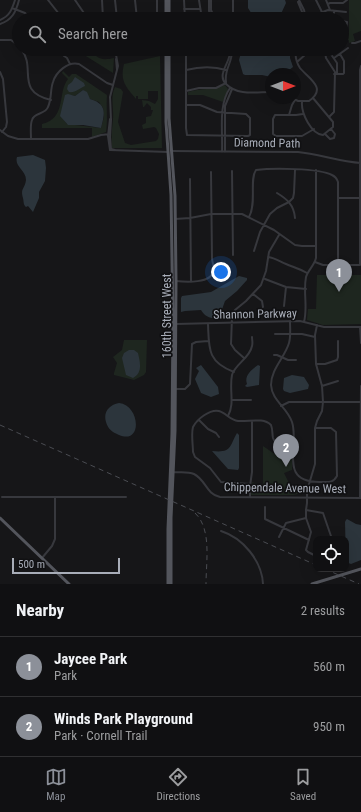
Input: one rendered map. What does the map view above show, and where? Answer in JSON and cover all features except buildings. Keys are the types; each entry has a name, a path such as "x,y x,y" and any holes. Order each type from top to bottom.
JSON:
{"main road":[{"path":"168,0 168,12"},
{"name":"160th Street West","path":"168,56 167,128 173,178 176,281 172,401 171,584"},
{"name":"160th Street West","path":"168,56 176,389 172,472 168,515 168,584"},
{"path":"171,196 173,218 175,219"},
{"path":"0,518 68,584"},
{"path":"312,584 361,569"}],"street":[{"path":"0,20 8,15 15,0"},
{"path":"14,12 19,0"},
{"path":"48,0 57,12"},
{"path":"75,0 83,12"},
{"path":"102,0 103,12"},
{"path":"115,0 116,12"},
{"path":"135,0 136,12"},
{"path":"157,0 157,12"},
{"path":"184,0 184,12"},
{"path":"199,0 201,12"},
{"path":"210,0 212,12"},
{"path":"233,0 233,12"},
{"path":"298,0 304,12"},
{"path":"316,0 322,12 330,10 334,12 346,12"},
{"path":"326,0 330,10"},
{"path":"328,4 345,3 347,0"},
{"path":"12,8 22,12"},
{"path":"184,9 200,9"},
{"path":"0,24 12,16"},
{"path":"0,40 12,41"},
{"path":"352,43 361,41"},
{"path":"25,56 31,88 39,96 51,100"},
{"path":"63,56 70,64"},
{"path":"0,130 13,138 32,139 88,139 109,134 111,118 110,100 118,64 116,56"},
{"path":"186,56 186,105 187,135 250,135 250,118 246,114 224,113 210,110 200,105 186,105"},
{"path":"232,56 225,70 226,83 238,92 265,92"},
{"path":"297,56 297,62 300,67 315,84 316,92 313,98 309,101 302,102 303,114 318,134 325,134 333,127 333,122 313,98"},
{"path":"297,62 302,56"},
{"path":"325,56 336,74"},
{"path":"330,117 334,112 337,63 334,58 337,56"},
{"path":"336,74 343,74 344,61 341,56"},
{"path":"32,139 32,119 36,115 46,110 51,100 54,79 65,67 70,64 79,64 113,85"},
{"path":"315,262 323,265 360,265 361,66"},
{"path":"186,70 193,68 214,68 225,70"},
{"path":"0,72 3,79 7,122 6,127 2,132"},
{"path":"186,91 199,88 216,88 226,83"},
{"path":"223,152 224,113 231,88"},
{"path":"290,115 293,104"},
{"path":"303,114 278,114 274,116 274,136 302,136 314,130"},
{"path":"325,134 330,139 334,138 335,134 331,129"},
{"name":"Diamond Path","path":"109,134 111,148 115,150 170,152 298,152 360,163"},
{"path":"249,217 253,206 254,172 258,170 316,170 332,175 338,182 338,265"},
{"path":"254,251 264,225 273,211 289,202 294,193 295,170"},
{"path":"304,322 306,314 306,279 315,262 316,170"},
{"path":"232,171 233,255"},
{"path":"176,281 191,282 202,280 213,274 211,172"},
{"path":"190,179 191,282"},
{"path":"277,193 289,202 294,210 295,218"},
{"path":"338,198 360,198"},
{"path":"175,219 211,214 242,214 280,234 295,245 316,246"},
{"path":"244,358 232,345 232,317 234,311 261,285 264,278 270,249 280,234"},
{"path":"268,257 277,259 285,264 299,268 308,273"},
{"path":"264,278 286,287 306,289"},
{"path":"284,306 286,287"},
{"path":"253,294 262,301 263,306"},
{"path":"290,321 289,344 273,373 271,383 274,396 288,414 292,422 294,470 300,477 310,481 331,482 335,480 336,476 336,432 331,428 315,428"},
{"name":"Shannon Parkway","path":"174,323 208,324 290,321 317,325 361,327"},
{"path":"208,324 208,342 210,352 222,367 234,372"},
{"path":"313,554 306,550 311,530 306,518 306,510 310,481 315,464 315,428 322,411 323,402 322,386 316,364 315,337 317,325"},
{"path":"361,327 361,344"},
{"path":"275,334 302,334 315,337"},
{"path":"228,416 231,411 232,379 234,372 252,349 252,337"},
{"path":"316,364 336,360 338,357 338,341"},
{"path":"176,389 186,389 190,384 192,344 196,342 208,342"},
{"path":"274,355 278,355 288,360 296,360"},
{"path":"322,386 338,381"},
{"path":"361,386 361,498"},
{"path":"232,400 250,400"},
{"path":"281,406 289,402 361,402"},
{"path":"250,484 222,482 210,468 194,456 193,429 194,425 199,420 206,414 214,411 221,412 238,421 267,422 271,425 273,438 277,444 282,446 293,446"},
{"path":"199,420 219,437"},
{"path":"250,497 252,472 252,421"},
{"name":"Chippendale Avenue West","path":"172,472 195,475 201,480 209,492 216,496 307,499 361,498"},
{"path":"2,497 126,497"},
{"path":"42,558 52,546 55,539 55,497"},
{"path":"265,508 265,519 283,529 309,540"},
{"path":"306,510 320,511 323,513 331,536"},
{"path":"279,537 287,522 306,518"},
{"path":"221,531 237,540 255,558 261,571 263,584"}],"shaded area":[{"path":"248,0 285,0 286,3 282,12 251,12 248,8"},
{"path":"349,0 361,0 361,31 353,34 355,41 349,43 349,32"},
{"path":"86,56 96,56 101,59 114,58 113,73"},
{"path":"160,56 162,148 112,148 112,99 115,87 121,89 123,92 118,122 125,143 131,145 156,141 158,139 159,134 156,128 143,129 142,125 146,123 146,117 151,116 153,110 151,110 151,107 147,103 143,107 142,100 155,104 158,99 158,91 148,91 148,99 138,99 138,96 136,96 136,99 124,83 123,70 124,64"},
{"path":"240,56 290,56 293,67 265,68 265,76 243,74 239,60"},
{"path":"63,71 69,77 72,74 76,74 107,95 106,132 92,137 92,128 42,128 42,124 50,121 58,111 68,79 62,73","holes":["83,90 90,99 99,102 103,108 104,117 101,128 67,124 61,116 68,95 75,96"]},
{"path":"75,77 84,83 85,86 69,92 67,89 68,85"},
{"path":"225,85 228,89 223,102 203,95 188,95 188,92 216,88"},
{"path":"83,90 87,92 90,99 96,101 102,106 104,114 101,128 83,125 68,125 60,116 65,95 68,94 75,96"},
{"path":"33,155 45,160 46,168 45,181 39,192 39,198 33,212 24,204 22,190 26,180 17,163 17,157"},
{"path":"317,275 361,275 361,324 323,325 307,320 308,309 316,309"},
{"path":"239,276 247,278 247,280 225,301 219,318 208,317 201,310 181,312 182,296 211,292"},
{"path":"124,340 147,340 146,372 144,375 134,380 114,375 117,363 113,357 122,350"},
{"path":"129,350 134,350 138,353 140,367 140,370 133,378 126,375 122,358 124,353"},
{"path":"201,365 218,387 219,394 211,397 201,393 195,379 199,371 196,368"},
{"path":"258,365 260,366 259,385 245,386 247,384 246,378 249,373"},
{"path":"292,375 304,377 309,385 308,389 290,393 284,391 284,378"},
{"path":"119,403 126,405 135,417 135,430 127,437 112,431 108,427 105,418 106,412 110,407"},
{"path":"237,433 239,435 239,468 238,470 228,469 212,451 227,450"},
{"path":"263,446 279,457 292,457 292,470 284,473 289,483 298,491 298,494 251,495 252,482 263,484"},
{"path":"347,519 361,525 361,560 351,564 349,563 349,536 345,536 345,522"}],"railway":[{"path":"0,425 313,564"},
{"path":"195,513 204,528 206,537 206,584"},
{"path":"332,572 359,584"}],"place":[{"name":"Jaycee Park","path":"339,292"},
{"name":"Winds Park Playground","path":"286,467"}]}
